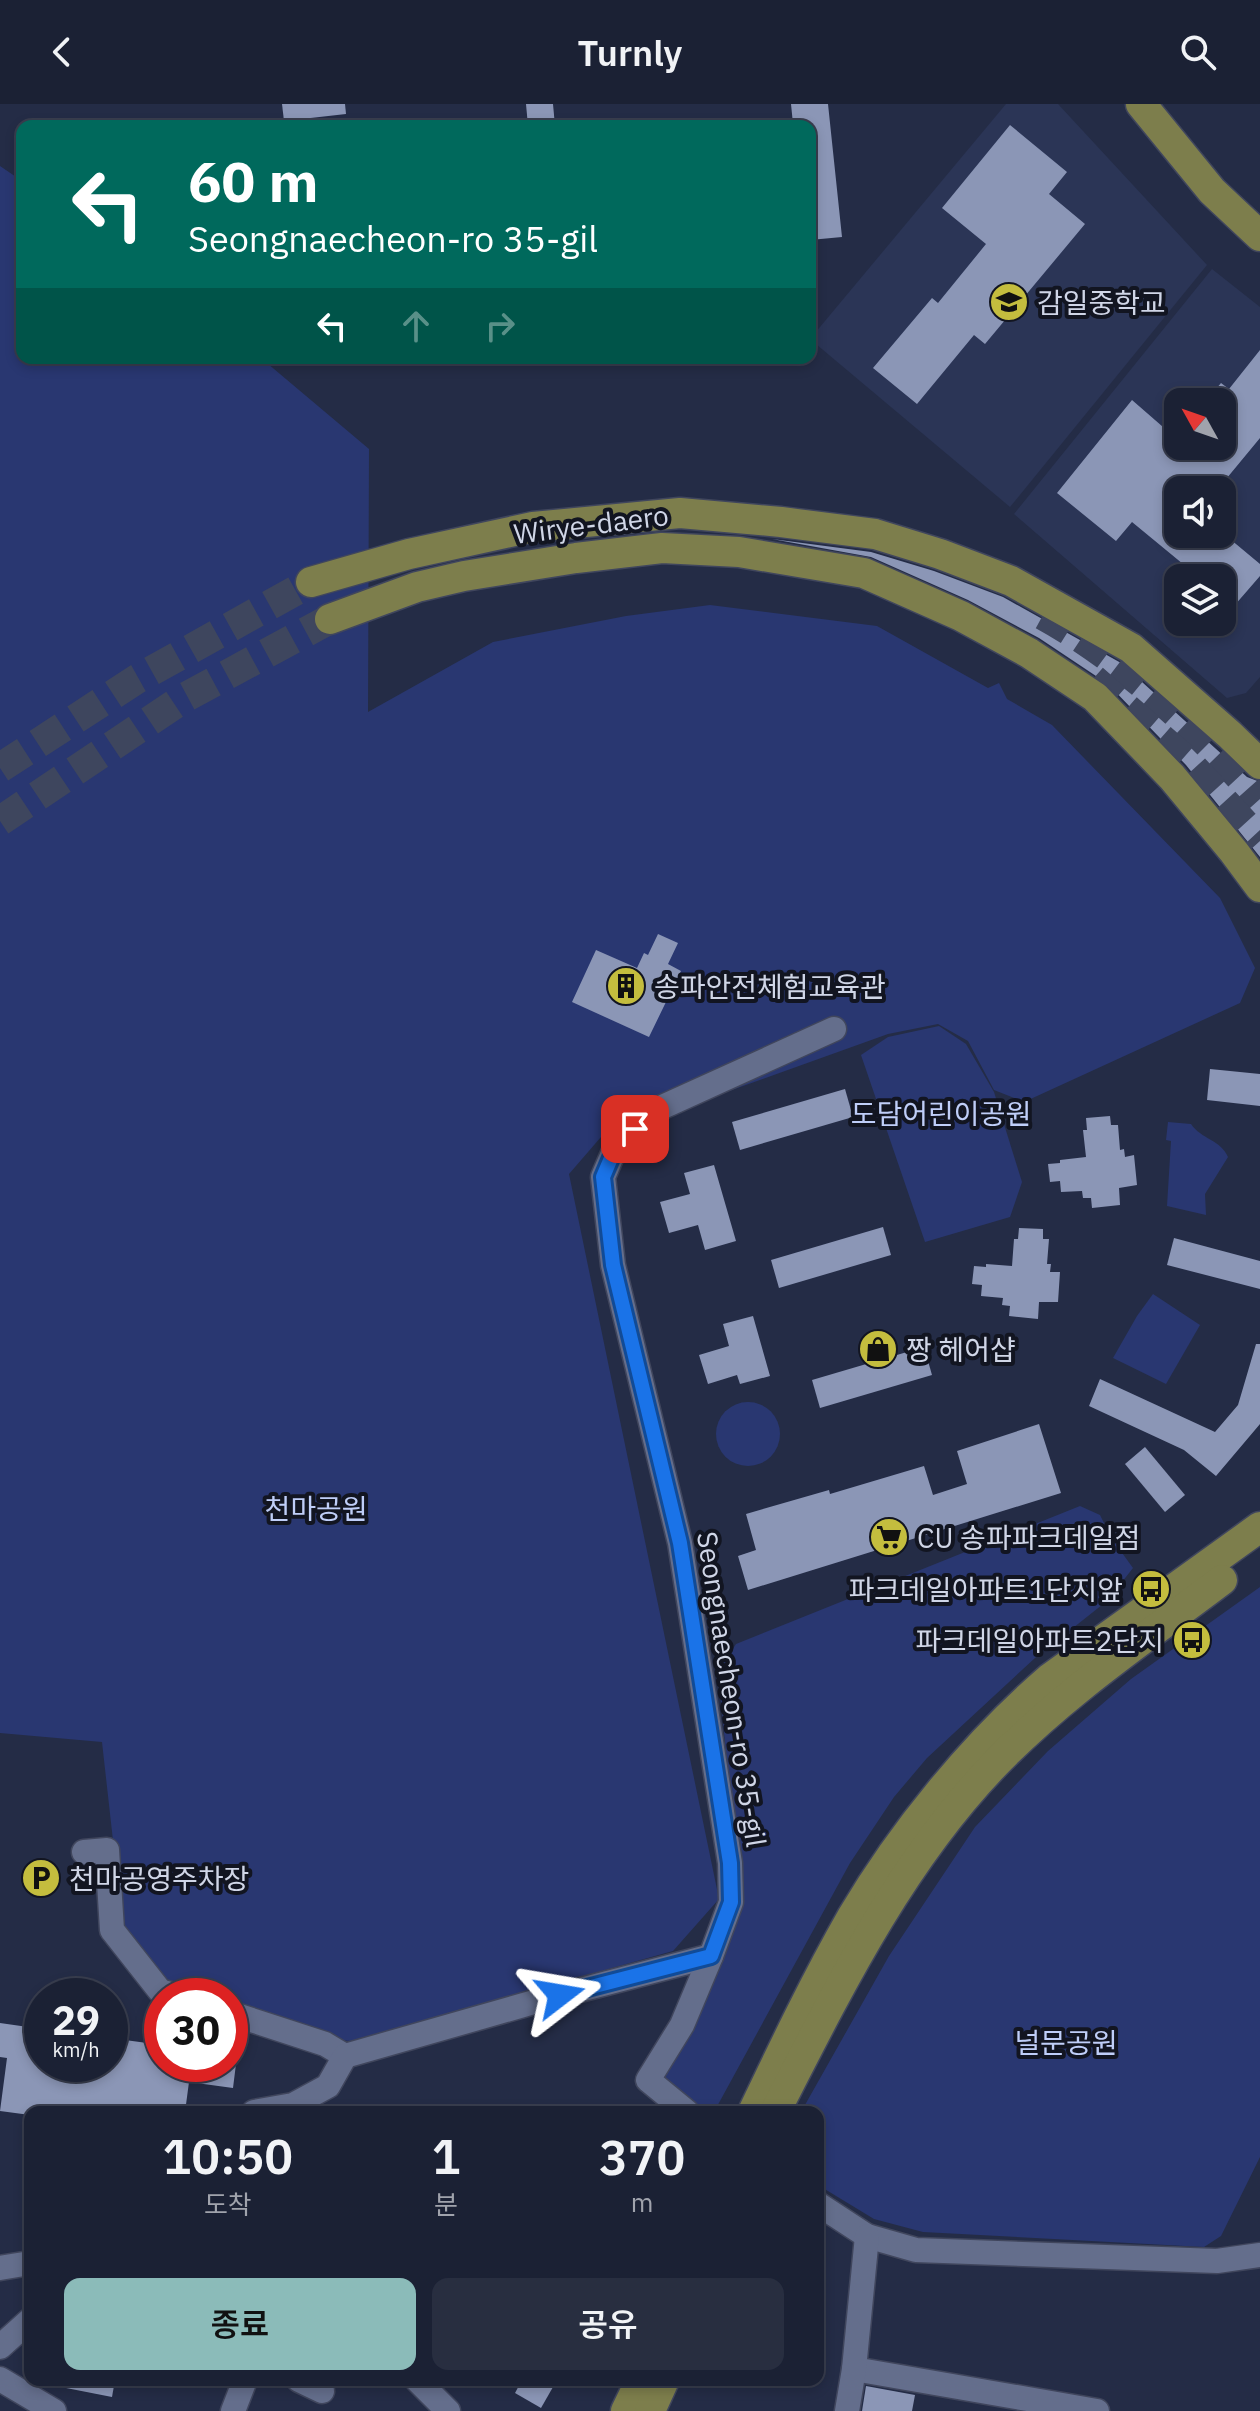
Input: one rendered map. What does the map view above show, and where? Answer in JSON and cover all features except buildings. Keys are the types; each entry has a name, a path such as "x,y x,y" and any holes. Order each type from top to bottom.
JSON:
{"main road":[{"path":"1141,104 1212,191 1260,236"},
{"name":"Wirye-daero","path":"311,582 409,554 533,527 680,513 875,534 1011,581 1131,648 1260,764"},
{"name":"Wirye-daero","path":"330,619 417,587 464,576 662,548 739,552 864,573 961,616 1029,653 1095,697 1172,777 1260,887"},
{"path":"778,2106 867,1941 942,1825 994,1765 1063,1700 1195,1588 1260,1527"},
{"path":"756,2106 852,1918 887,1862 961,1769 1013,1712 1049,1679 1260,1551"},
{"path":"626,2411 638,2386"},
{"path":"650,2411 661,2386"}],"street":[{"name":"Seongnaecheon-ro 35-gil","path":"680,2106 648,2080 682,2025 711,1956 731,1902 730,1863 680,1543 613,1265 603,1177 614,1151 658,1109 834,1029"},
{"path":"84,1852 107,1850 112,1930 150,1978"},
{"path":"287,2106 328,2086 345,2056 711,1956"},
{"path":"248,2019 325,2044 345,2056"},
{"path":"824,2208 867,2236 916,2250 1217,2261 1260,2255"},
{"path":"847,2411 867,2236"},
{"path":"0,2268 24,2264"},
{"path":"0,2347 24,2325"},
{"path":"854,2369 1097,2411"},
{"path":"0,2379 54,2411"},
{"path":"233,2411 243,2386"},
{"path":"312,2386 322,2391"},
{"path":"423,2386 448,2411"}],"shaded area":[{"name":"감일중학교","path":"1006,104 1058,104 1207,265 1010,507 816,344 816,332"},
{"path":"1212,269 1260,307 1260,677 1246,693 1227,698 1014,514"}],"green space":[{"name":"천마공원","path":"0,166 16,177 16,364 268,364 369,449 368,712 493,642 626,616 710,605 877,626 988,688 999,683 1007,699 1052,725 1220,898 1255,968 1240,1003 1024,1102 994,1090 968,1041 938,1024 888,1034 601,1137 569,1174 719,1899 673,1951 350,2041 311,2037 248,2014 248,1978 162,1978 123,1930 102,1742 0,1733"},
{"name":"도담어린이공원","path":"939,1026 966,1044 994,1092 1022,1182 1010,1217 925,1242 861,1055 888,1037"},
{"path":"1168,1122 1191,1124 1221,1147 1228,1157 1205,1194 1206,1215 1167,1206 1171,1141 1166,1140"},
{"path":"1153,1294 1200,1325 1166,1384 1113,1358"},
{"path":"748,1402 760,1404 771,1411 778,1422 778,1446 771,1457 760,1464 748,1466 736,1464 725,1457 718,1446 716,1434 718,1422 725,1411 736,1404"},
{"path":"1080,1506 1100,1515 1112,1539 1133,1568 1107,1601 1035,1658 927,1758 894,1797 850,1863 717,2106 697,2106 657,2080 741,1905 718,1672 736,1644"},
{"name":"널문공원","path":"1260,1587 1260,2157 1221,2236 1204,2247 923,2232 874,2219 824,2189 824,2106 804,2106 889,1956 975,1827 1048,1751 1131,1679"}],"tunnel":[{"path":"0,768 137,679 311,582"},
{"path":"1043,615 1102,653 1159,698 1260,799"},
{"path":"0,821 184,698 330,619"},
{"path":"1093,679 1188,762 1260,841"}],"place":[{"name":"감일중학교","path":"1009,302"},
{"name":"송파안전체험교육관","path":"626,986"},
{"name":"짱 헤어샵","path":"878,1349"},
{"name":"CU 송파파크데일점","path":"889,1537"},
{"name":"파크데일아파트1단지앞","path":"1151,1589"},
{"name":"파크데일아파트2단지","path":"1192,1640"},
{"name":"천마공영주차장","path":"41,1878"}],"route":[{"path":"560,1995 711,1956 731,1902 730,1863 680,1543 613,1265 603,1177 614,1151 635,1129"}]}
